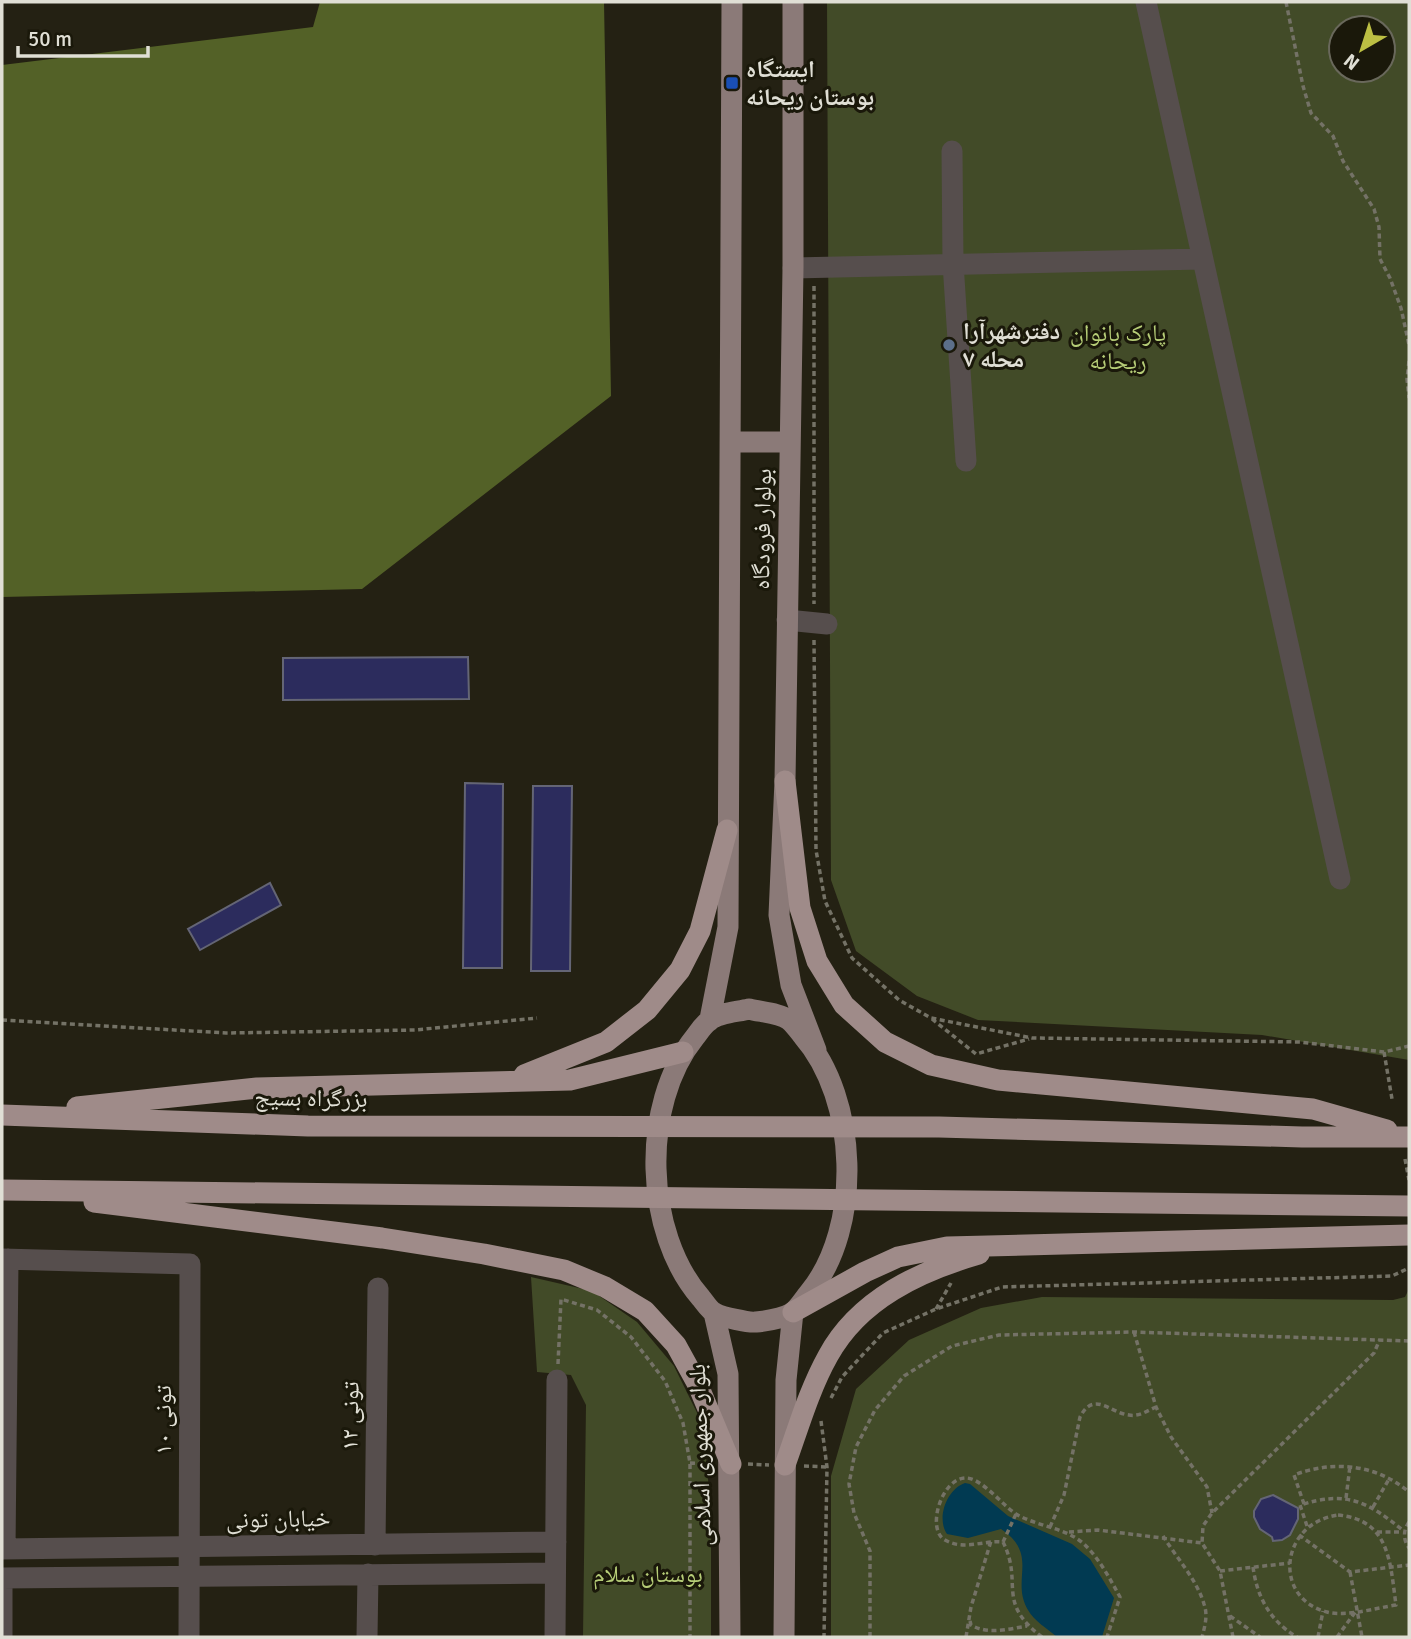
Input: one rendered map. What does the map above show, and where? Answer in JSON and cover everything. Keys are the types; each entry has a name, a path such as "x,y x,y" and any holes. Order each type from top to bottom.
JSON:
{"highway":[{"path":"785,781 800,908 817,961 844,1004 885,1042 931,1065 998,1080 1313,1109 1409,1137"},
{"path":"506,1082 606,1042 648,1010 680,970 700,931 727,830"},
{"path":"2,1115 257,1088 570,1080 683,1052"},
{"name":"بزرگراه بسیج","path":"2,1115 308,1126 939,1127 1302,1137 1409,1137"},
{"path":"2,1191 1409,1206"},
{"path":"2,1191 382,1238 564,1270 605,1287 645,1311 676,1345 698,1385 730,1464"},
{"path":"1377,1207 1409,1212"},
{"path":"793,1312 898,1257 947,1247 1409,1235"},
{"path":"785,1465 809,1397 829,1354 859,1314 901,1284 947,1263 1006,1246"}],"main road":[{"name":"بولوار فرودگاه","path":"710,1019 727,928 732,2"},
{"name":"بولوار فرودگاه","path":"793,2 803,267 789,442 785,781 779,915 791,985 816,1050"},
{"path":"731,442 789,442"},
{"path":"784,1637 786,1380 793,1312 819,1280 834,1247 846,1190 845,1140 831,1084 816,1050 788,1018 749,1009 710,1019 683,1052 668,1085 661,1115 655,1167 657,1192 671,1248 687,1282 714,1313 754,1323 793,1312"},
{"name":"بلوار جمهوری اسلامی","path":"714,1313 728,1374 730,1637"}],"street":[{"path":"1146,2 1340,879"},
{"path":"952,151 953,263 966,461"},
{"path":"803,267 1202,259"},
{"path":"787,620 820,623"},
{"path":"4,1549 5,1259"},
{"name":"تونی ۱۰","path":"5,1259 190,1264 189,1637"},
{"name":"تونی ۱۲","path":"375,1545 378,1288"},
{"path":"555,1637 557,1380"},
{"name":"خیابان تونی","path":"4,1549 556,1542"},
{"path":"2,1637 2,1578 555,1573"},
{"path":"367,1637 368,1574"}],"path":[{"path":"1286,2 1311,113 1333,136 1343,161 1374,209 1379,227 1380,259 1401,308 1409,345"},
{"path":"803,267 820,623 816,850 825,901 852,958 899,1000 931,1018 976,1054 1032,1038"},
{"path":"1409,361 1406,379 1409,398"},
{"path":"2,1020 226,1033 415,1030 537,1018"},
{"path":"931,1018 1032,1038 1300,1042 1384,1052 1409,1046"},
{"path":"1384,1052 1392,1099"},
{"path":"1405,1159 1409,1180"},
{"path":"826,1408 842,1377 883,1333 936,1309 1002,1287 1392,1276 1409,1268"},
{"path":"936,1309 954,1278"},
{"path":"557,1380 561,1299 597,1310 631,1337 665,1381 683,1423 690,1463 690,1637"},
{"path":"1134,1332 1156,1407 1171,1437 1207,1487 1212,1513"},
{"path":"870,1637 870,1551 854,1513 849,1484 856,1447 875,1410 904,1376 952,1346 999,1335 1134,1332 1409,1341"},
{"path":"1233,1637 1220,1571 1202,1542 1203,1527 1212,1513 1374,1353 1380,1339"},
{"path":"1050,1527 1063,1495 1084,1409 1099,1404 1126,1415 1137,1415 1156,1407"},
{"path":"821,1418 827,1466 824,1637"},
{"path":"690,1463 827,1466"},
{"path":"1304,1504 1294,1475 1327,1465 1350,1466 1389,1479 1409,1492"},
{"path":"1346,1497 1350,1466"},
{"path":"1003,1542 957,1545 944,1540 936,1525 947,1486 966,1477 978,1481 1016,1514 1067,1532 1098,1530 1202,1542"},
{"path":"1373,1507 1389,1479"},
{"path":"1307,1526 1300,1505 1319,1499 1346,1497 1373,1507 1405,1532"},
{"path":"1003,1542 1016,1514"},
{"path":"1338,1515 1359,1519 1377,1532 1383,1541 1391,1567 1396,1605 1344,1614 1314,1607 1293,1584 1290,1563 1291,1553 1299,1535 1307,1526 1316,1520 1338,1515"},
{"path":"1409,1522 1405,1532 1409,1548"},
{"path":"1067,1532 1090,1552 1120,1597 1107,1637"},
{"path":"1377,1532 1405,1532"},
{"path":"1299,1535 1350,1572 1409,1565"},
{"path":"1162,1536 1199,1591 1205,1605 1206,1619 1202,1637"},
{"path":"966,1637 969,1617 991,1541"},
{"path":"1003,1542 1012,1568 1012,1601 1027,1626 1042,1637"},
{"path":"1220,1571 1290,1563"},
{"path":"1253,1567 1255,1581 1266,1608 1283,1628 1297,1637"},
{"path":"1350,1572 1362,1637"},
{"path":"1318,1637 1323,1611"},
{"path":"1337,1637 1356,1611"},
{"path":"1229,1615 1260,1637"},
{"path":"969,1617 971,1625 988,1630 1027,1626"}],"green space":[{"path":"320,2 604,2 611,396 362,589 2,597 2,65 313,27"},
{"name":"پارک بانوان ریحانه","path":"827,2 1409,2 1409,1060 1262,1035 978,1020 917,996 856,951 831,880"},
{"name":"بوستان سلام","path":"531,1277 592,1291 637,1322 674,1366 703,1425 711,1511 711,1637 583,1637 586,1405 571,1375 537,1372"},
{"path":"1409,1289 1409,1637 831,1637 831,1476 856,1389 909,1340 981,1308 1042,1297 1393,1300 1405,1297"}],"water":[{"path":"965,1483 970,1484 1008,1516 1072,1544 1090,1559 1114,1598 1102,1637 1057,1637 1034,1618 1023,1599 1022,1558 1019,1548 1001,1529 968,1538 947,1534 943,1520 945,1505 953,1491"}],"building":[{"path":"468,657 469,699 283,700 283,658"},
{"path":"465,783 503,784 502,968 463,968"},
{"path":"533,786 572,786 570,971 531,971"},
{"path":"270,883 281,905 200,950 188,929"},
{"path":"1273,1495 1298,1508 1298,1519 1290,1535 1273,1541 1272,1537 1260,1529 1254,1511 1261,1499"}],"place":[{"name":"ایستگاه بوستان ریحانه","path":"732,83"},
{"name":"دفترشهرآرا محله ۷","path":"949,345"}]}
